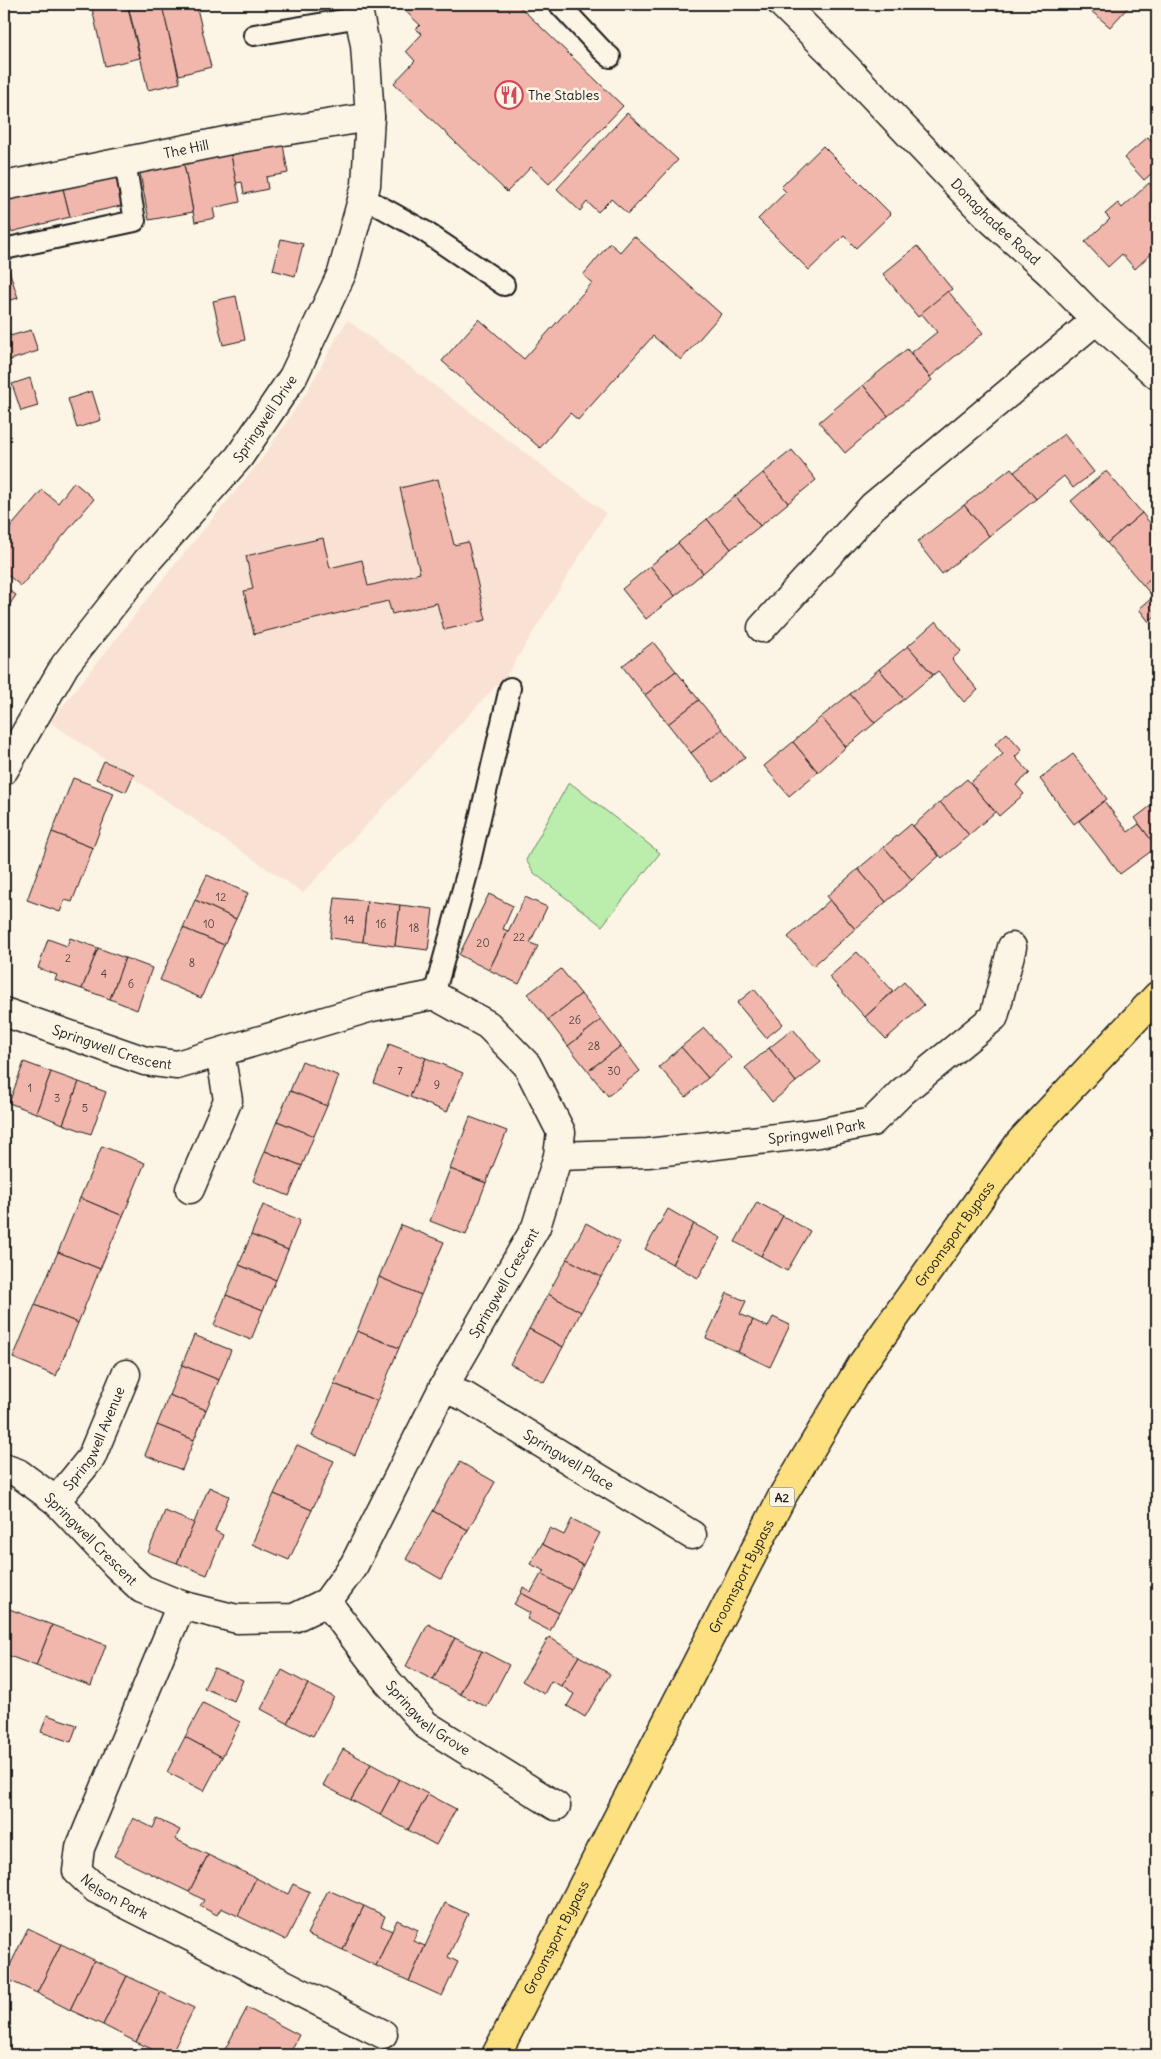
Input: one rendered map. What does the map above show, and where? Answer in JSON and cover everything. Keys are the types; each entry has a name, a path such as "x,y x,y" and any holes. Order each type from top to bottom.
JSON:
{"main road":[{"name":"Groomsport Bypass","path":"496,2055 783,1495 862,1364 1020,1142 1157,996"}],"street":[{"name":"Donaghadee Road","path":"782,4 840,61 986,214 1050,273 1096,320 1157,375"},
{"name":"Springwell Drive","path":"4,770 65,665 147,561 239,457 293,377 342,273 366,185 370,118 365,45 358,10"},
{"name":"The Hill","path":"4,186 240,138 370,118"},
{"path":"762,628 873,506 1096,320"},
{"name":"Springwell Park","path":"558,1156 648,1153 819,1133 872,1122 902,1092 994,1017 1012,947"},
{"name":"Springwell Crescent","path":"4,1012 146,1061 177,1065 372,1007 434,995 488,1025 527,1065 561,1132 558,1156 536,1227 443,1388 354,1565 327,1602 294,1618 237,1618 181,1605 142,1589 116,1565 56,1501 18,1473 4,1468"},
{"path":"190,1189 228,1100 220,1053"},
{"name":"Springwell Avenue","path":"56,1501 91,1458 126,1374"},
{"name":"Springwell Place","path":"443,1388 466,1397 692,1535"},
{"name":"Springwell Grove","path":"327,1602 388,1682 426,1725 556,1806"},
{"name":"Nelson Park","path":"181,1605 80,1848 77,1871 96,1889 383,2034"}],"lane":[{"path":"559,4 610,57"},
{"path":"254,35 358,10"},
{"path":"4,250 135,221 125,162"},
{"path":"363,197 424,231 504,285"},
{"path":"434,995 467,874 510,688"}],"shaded area":[{"path":"347,320 606,513 509,672 303,893 50,722 167,574 261,460 306,393"}],"green space":[{"path":"569,782 660,853 602,926 534,873 526,860"}],"building":[{"path":"91,4 127,4 140,58 105,66"},
{"path":"162,4 180,83 148,90 128,5"},
{"path":"196,4 211,67 179,75 163,10"},
{"name":"The Stables","path":"398,4 517,4 623,106 549,184 531,167 507,192 394,83 415,61 406,51 422,34 416,29 420,25"},
{"path":"1083,4 1131,4 1110,27"},
{"path":"627,113 678,160 628,214 611,199 598,212 587,202 580,211 557,189"},
{"path":"1148,137 1157,148 1157,169 1144,180 1124,158"},
{"path":"282,139 288,173 266,177 268,189 244,194 242,182 236,183 230,150"},
{"path":"823,146 891,214 856,248 844,236 809,270 758,219 786,192 781,187"},
{"path":"230,150 240,202 213,208 215,218 195,222 183,159"},
{"path":"183,159 193,212 149,220 139,168"},
{"path":"115,168 125,205 70,217 61,181"},
{"path":"61,181 70,217 11,232 4,195"},
{"path":"1149,183 1157,193 1157,248 1135,269 1122,254 1108,267 1085,242 1110,219 1105,214 1118,203 1122,208"},
{"path":"4,202 11,232 4,234"},
{"path":"634,236 721,314 681,360 653,336 578,420 570,413 540,448 442,361 479,319 524,359 592,283 583,275 610,243 620,252"},
{"path":"281,239 303,244 295,276 273,270"},
{"path":"917,246 952,289 918,317 883,274"},
{"path":"8,267 18,298 4,302 4,268"},
{"path":"948,291 983,333 930,377 911,353 937,332 921,313"},
{"path":"236,296 245,340 223,345 213,301"},
{"path":"4,316 10,336 31,330 38,351 4,362"},
{"path":"907,349 932,380 888,416 863,385"},
{"path":"30,378 38,406 21,411 12,384"},
{"path":"863,385 888,416 845,453 819,422"},
{"path":"92,391 101,420 77,428 68,399"},
{"path":"1064,434 1094,472 1073,488 1064,476 1036,499 1014,472"},
{"path":"792,450 816,480 788,503 763,473"},
{"path":"1011,468 1036,499 989,536 964,505"},
{"path":"1106,471 1142,513 1107,543 1071,501"},
{"path":"763,473 788,503 760,526 735,496"},
{"path":"438,479 454,545 468,542 486,620 444,630 437,603 392,614 388,601 254,634 244,591 253,589 246,556 323,538 330,568 362,560 368,586 420,573 400,488"},
{"path":"74,482 94,499 21,586 4,572 4,535 42,490 58,503"},
{"path":"735,496 760,526 731,549 707,519"},
{"path":"964,505 989,536 942,574 917,542"},
{"path":"1142,513 1157,532 1157,573 1143,585 1107,543"},
{"path":"707,519 731,549 703,573 678,543"},
{"path":"678,543 703,573 675,596 650,566"},
{"path":"650,566 675,596 646,619 622,589"},
{"path":"1157,573 1157,614 1149,622 1139,609 1153,597 1143,585"},
{"path":"4,587 16,595 4,613"},
{"path":"936,621 961,651 952,659 978,690 964,702 938,671 933,675 908,646"},
{"path":"653,642 676,671 645,695 622,666"},
{"path":"908,646 933,675 904,699 879,669"},
{"path":"879,669 904,699 875,723 850,694"},
{"path":"676,671 699,700 668,724 645,695"},
{"path":"850,694 875,723 846,747 821,717"},
{"path":"699,700 722,729 691,753 668,724"},
{"path":"821,717 846,747 818,772 793,742"},
{"path":"722,729 745,757 714,782 691,753"},
{"path":"1007,733 1022,750 1015,757 1030,773 1016,785 1024,794 999,816 970,783 1003,754 995,744"},
{"path":"793,742 818,772 789,796 764,766"},
{"path":"1073,754 1107,799 1074,824 1040,779"},
{"path":"104,761 134,774 126,792 96,779"},
{"path":"73,778 114,793 93,848 52,832"},
{"path":"967,779 995,812 969,835 940,802"},
{"path":"1104,801 1128,832 1139,824 1157,847 1120,874 1079,821"},
{"path":"1157,801 1157,848 1135,818"},
{"path":"940,802 969,835 942,858 913,826"},
{"path":"911,824 939,856 912,880 884,847"},
{"path":"52,832 93,848 72,902 65,900 60,912 27,900"},
{"path":"884,847 912,880 886,902 858,869"},
{"path":"858,869 886,902 855,929 827,896"},
{"path":"207,875 248,893 236,919 195,900"},
{"path":"489,894 513,906 503,929 508,931 489,970 459,955"},
{"path":"525,897 547,907 530,943 538,946 519,984 489,970"},
{"path":"335,898 367,901 363,942 330,938"},
{"path":"195,900 236,919 224,945 183,928"},
{"path":"830,900 855,929 813,966 788,937"},
{"path":"367,901 400,905 395,946 363,942"},
{"path":"400,905 433,909 428,950 395,946"},
{"path":"183,928 224,945 201,998 160,980"},
{"path":"70,938 98,948 82,989 55,980 57,975 38,968 48,939 67,946"},
{"path":"98,948 125,958 110,999 82,989"},
{"path":"857,952 893,991 865,1017 829,977"},
{"path":"125,958 152,968 137,1010 110,999"},
{"path":"561,969 581,994 548,1020 528,994"},
{"path":"904,982 924,1005 886,1039 865,1017"},
{"path":"754,989 783,1024 766,1038 737,1003"},
{"path":"581,994 601,1020 568,1046 548,1020"},
{"path":"601,1020 621,1046 588,1071 568,1046"},
{"path":"704,1028 731,1058 708,1078 681,1047"},
{"path":"793,1029 821,1062 796,1082 769,1048"},
{"path":"389,1044 426,1058 410,1097 374,1083"},
{"path":"621,1046 640,1071 608,1096 588,1071"},
{"path":"681,1047 708,1078 686,1097 659,1067"},
{"path":"769,1048 796,1082 772,1102 745,1068"},
{"path":"426,1058 463,1073 447,1112 410,1097"},
{"path":"302,1061 339,1076 327,1106 290,1091"},
{"path":"24,1062 51,1072 36,1113 9,1103"},
{"path":"51,1072 79,1082 63,1124 36,1113"},
{"path":"79,1082 106,1092 91,1134 63,1124"},
{"path":"290,1091 327,1106 314,1136 277,1121"},
{"path":"470,1117 507,1131 486,1183 450,1169"},
{"path":"277,1121 314,1136 302,1166 265,1151"},
{"path":"102,1146 145,1163 123,1216 80,1198"},
{"path":"265,1151 302,1166 289,1196 253,1181"},
{"path":"450,1169 486,1183 466,1235 430,1221"},
{"path":"80,1198 123,1216 100,1269 58,1252"},
{"path":"757,1202 783,1216 761,1256 735,1242"},
{"path":"263,1205 300,1220 288,1250 251,1235"},
{"path":"668,1209 694,1224 672,1264 645,1249"},
{"path":"783,1216 810,1231 787,1271 761,1256"},
{"path":"586,1223 620,1242 601,1277 567,1259"},
{"path":"694,1224 721,1238 698,1278 672,1264"},
{"path":"401,1225 444,1242 421,1295 379,1277"},
{"path":"251,1235 288,1250 276,1280 239,1265"},
{"path":"58,1252 100,1269 78,1323 35,1305"},
{"path":"567,1259 601,1277 581,1312 548,1294"},
{"path":"239,1265 276,1280 263,1310 226,1295"},
{"path":"379,1277 421,1295 399,1348 357,1331"},
{"path":"727,1293 746,1301 740,1314 753,1320 738,1352 706,1338"},
{"path":"548,1294 581,1312 563,1347 529,1329"},
{"path":"226,1295 263,1310 251,1340 214,1325"},
{"path":"35,1305 78,1323 56,1376 13,1358"},
{"path":"773,1317 790,1325 770,1367 738,1352 753,1320 768,1327"},
{"path":"529,1329 563,1347 544,1382 510,1364"},
{"path":"357,1331 399,1348 377,1401 334,1384"},
{"path":"194,1335 231,1350 219,1380 182,1365"},
{"path":"182,1365 219,1380 206,1410 169,1395"},
{"path":"334,1384 377,1401 355,1455 312,1436"},
{"path":"169,1395 206,1410 194,1440 157,1425"},
{"path":"157,1425 194,1440 182,1470 145,1455"},
{"path":"297,1445 334,1461 312,1510 274,1494"},
{"path":"460,1462 495,1482 468,1530 433,1511"},
{"path":"209,1487 229,1496 215,1531 223,1535 207,1575 177,1563"},
{"path":"274,1494 312,1510 289,1560 252,1544"},
{"path":"165,1511 194,1523 177,1563 148,1552"},
{"path":"433,1511 468,1530 441,1579 406,1559"},
{"path":"572,1519 600,1533 583,1565 542,1544 550,1528 564,1535"},
{"path":"542,1544 583,1565 571,1590 541,1574 545,1571 530,1564"},
{"path":"541,1574 571,1590 559,1613 521,1593 523,1587 531,1592"},
{"path":"521,1593 559,1613 550,1631 527,1619 530,1613 514,1604"},
{"path":"4,1607 52,1625 36,1666 4,1654"},
{"path":"428,1624 455,1638 433,1680 406,1666"},
{"path":"52,1625 106,1645 91,1686 36,1666"},
{"path":"549,1637 579,1656 561,1686 551,1681 544,1694 522,1681"},
{"path":"455,1638 482,1651 460,1694 433,1680"},
{"path":"482,1651 509,1665 487,1707 460,1694"},
{"path":"579,1656 610,1674 585,1717 567,1706 574,1694 561,1686"},
{"path":"214,1668 243,1680 234,1701 204,1688"},
{"path":"282,1670 308,1684 287,1723 261,1709"},
{"path":"308,1684 334,1697 313,1736 287,1723"},
{"path":"203,1703 240,1722 222,1757 185,1737"},
{"path":"47,1715 77,1725 71,1742 41,1732"},
{"path":"185,1737 222,1757 204,1791 167,1772"},
{"path":"343,1749 371,1764 351,1800 323,1785"},
{"path":"371,1764 399,1779 380,1815 351,1800"},
{"path":"399,1779 428,1794 408,1830 380,1815"},
{"path":"428,1794 456,1809 436,1845 408,1830"},
{"path":"133,1818 153,1828 157,1819 180,1830 175,1839 208,1855 189,1892 114,1856"},
{"path":"208,1855 256,1878 238,1916 221,1908 217,1915 200,1906 204,1900 189,1892"},
{"path":"256,1878 288,1894 293,1884 310,1892 286,1940 238,1916"},
{"path":"328,1890 364,1906 343,1950 307,1934"},
{"path":"445,1903 468,1914 448,1957 458,1962 442,1996 409,1981"},
{"path":"364,1906 385,1916 381,1926 392,1931 376,1966 343,1950"},
{"path":"397,1920 418,1930 413,1941 425,1946 409,1981 376,1966"},
{"path":"28,1928 61,1944 37,1993 4,1978"},
{"path":"61,1944 94,1960 70,2010 37,1993"},
{"path":"94,1960 127,1976 103,2025 70,2010"},
{"path":"127,1976 161,1992 136,2042 103,2025"},
{"path":"161,1992 194,2008 171,2055 165,2055 136,2042"},
{"path":"247,2008 299,2035 289,2055 222,2055"}],"place":[{"name":"The Stables","path":"509,95"}]}
